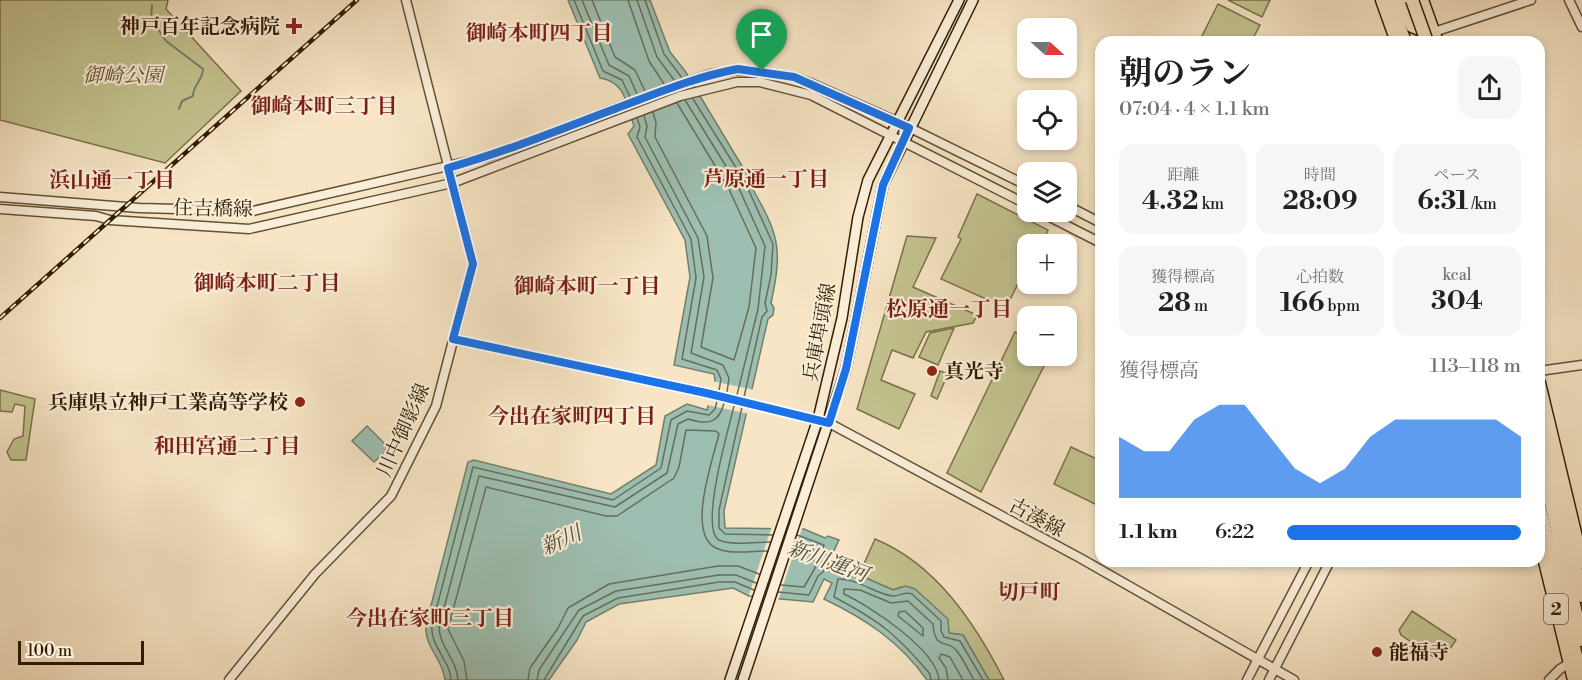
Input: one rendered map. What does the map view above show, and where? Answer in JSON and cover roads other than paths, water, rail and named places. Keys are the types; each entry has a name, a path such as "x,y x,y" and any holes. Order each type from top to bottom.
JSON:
{"highway":[{"path":"1382,0 1395,36"},
{"path":"1390,0 1403,36"},
{"path":"1401,0 1412,26 1430,36"},
{"path":"1412,0 1431,36"},
{"path":"1422,0 1432,36"},
{"path":"1545,407 1582,562"},
{"path":"1545,439 1582,596"},
{"path":"1545,478 1582,640"},
{"path":"1545,529 1582,680"},
{"name":"2","path":"1545,561 1574,680"}],"main road":[{"name":"兵庫埠頭線","path":"730,680 818,419 842,318 851,253 868,180 959,0"},
{"name":"兵庫埠頭線","path":"743,680 846,369 883,185 973,0"},
{"path":"851,253 868,256"},
{"path":"842,318 855,320"}],"street":[{"name":"川中御影線","path":"230,680 315,574 391,496 436,406 473,264 406,0"},
{"path":"1441,36 1531,0"},
{"path":"1569,0 1582,27"},
{"name":"住吉橋線","path":"0,197 139,208 253,211 448,168 487,157 677,85 711,74 738,69 794,77 909,128"},
{"name":"住吉橋線","path":"0,209 96,216 110,220 249,229 452,183 680,96 737,82 760,82 790,88 890,134"},
{"path":"909,128 1017,181"},
{"path":"890,134 1017,199"},
{"path":"1077,211 1095,220"},
{"path":"1060,222 1095,240"},
{"name":"古湊線","path":"453,339 756,404 829,423 1259,658 1294,680"},
{"path":"1545,371 1582,365"},
{"path":"1247,680 1306,567"},
{"path":"1269,680 1327,567"},
{"path":"1549,680 1570,663"}],"water":[{"name":"新川","path":"568,0 650,0 670,52 685,71 751,181 751,186 773,230 777,268 771,303 774,308 773,315 768,319 724,511 725,528 804,529 825,538 828,536 839,540 833,553 826,554 829,567 856,577 857,574 893,590 906,586 915,589 948,619 949,633 963,635 989,680 927,680 917,666 894,643 868,623 824,599 832,583 824,579 813,602 749,596 733,588 619,604 586,622 577,640 549,680 445,680 444,673 428,640 426,625 468,462 474,460 611,494 656,465 665,416 687,404 707,410 715,380 714,374 674,365 690,277 685,240 628,134 634,126 624,95 615,84 600,78"},
{"path":"367,426 389,448 374,462 352,441"}],"waterway":[{"path":"152,5 151,19 166,41 203,69 193,96 182,101 179,109"}],"railway":[{"path":"0,318 357,0"}],"place":[{"name":"神戸百年記念病院","path":"294,26"},
{"name":"真光寺","path":"932,371"},
{"name":"兵庫県立神戸工業高等学校","path":"300,402"},
{"name":"能福寺","path":"1377,652"}],"district":[{"name":"御崎本町四丁目","path":"539,33"},
{"name":"御崎本町三丁目","path":"324,106"},
{"name":"芦原通一丁目","path":"766,179"},
{"name":"浜山通一丁目","path":"112,180"},
{"name":"御崎本町二丁目","path":"267,283"},
{"name":"御崎本町一丁目","path":"587,286"},
{"name":"松原通一丁目","path":"949,309"},
{"name":"今出在家町四丁目","path":"572,416"},
{"name":"和田宮通二丁目","path":"227,446"},
{"name":"切戸町","path":"1029,592"},
{"name":"今出在家町三丁目","path":"430,618"}],"park label":[{"name":"御崎公園","path":"123,75"}],"water label":[{"name":"新川運河","path":"828,561"}]}
